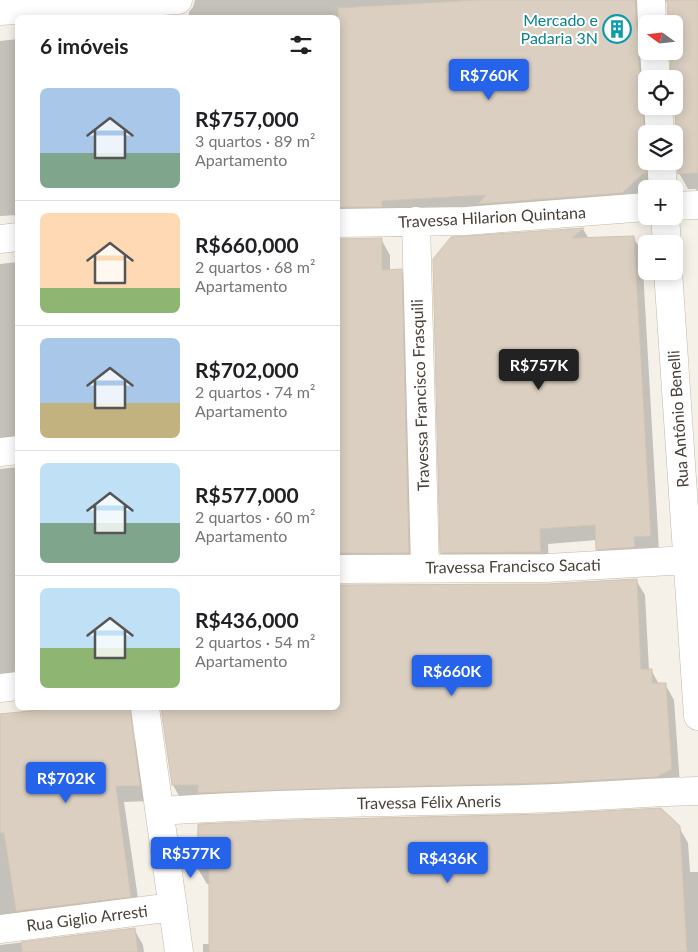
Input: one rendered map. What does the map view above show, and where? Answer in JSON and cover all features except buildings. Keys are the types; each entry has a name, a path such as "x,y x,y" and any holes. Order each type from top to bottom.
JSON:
{"street":[{"path":"0,11 178,0"},
{"path":"651,0 652,15"},
{"path":"683,206 698,205"},
{"name":"Travessa Hilarion Quintana","path":"340,223 466,221 638,208"},
{"name":"Travessa Francisco Frasquili","path":"416,222 425,568"},
{"path":"0,239 15,237"},
{"name":"Rua Antônio Benelli","path":"669,280 688,420 688,560 696,647 698,716"},
{"path":"0,452 15,450"},
{"name":"Travessa Francisco Sacati","path":"340,569 547,568 688,560"},
{"path":"0,688 15,686"},
{"path":"145,710 179,952"},
{"name":"Travessa Félix Aneris","path":"160,811 222,807 571,798 698,791"},
{"name":"Rua Giglio Arresti","path":"0,929 173,907"}],"place":[{"name":"Mercado e Padaria 3N","path":"617,29"}]}
